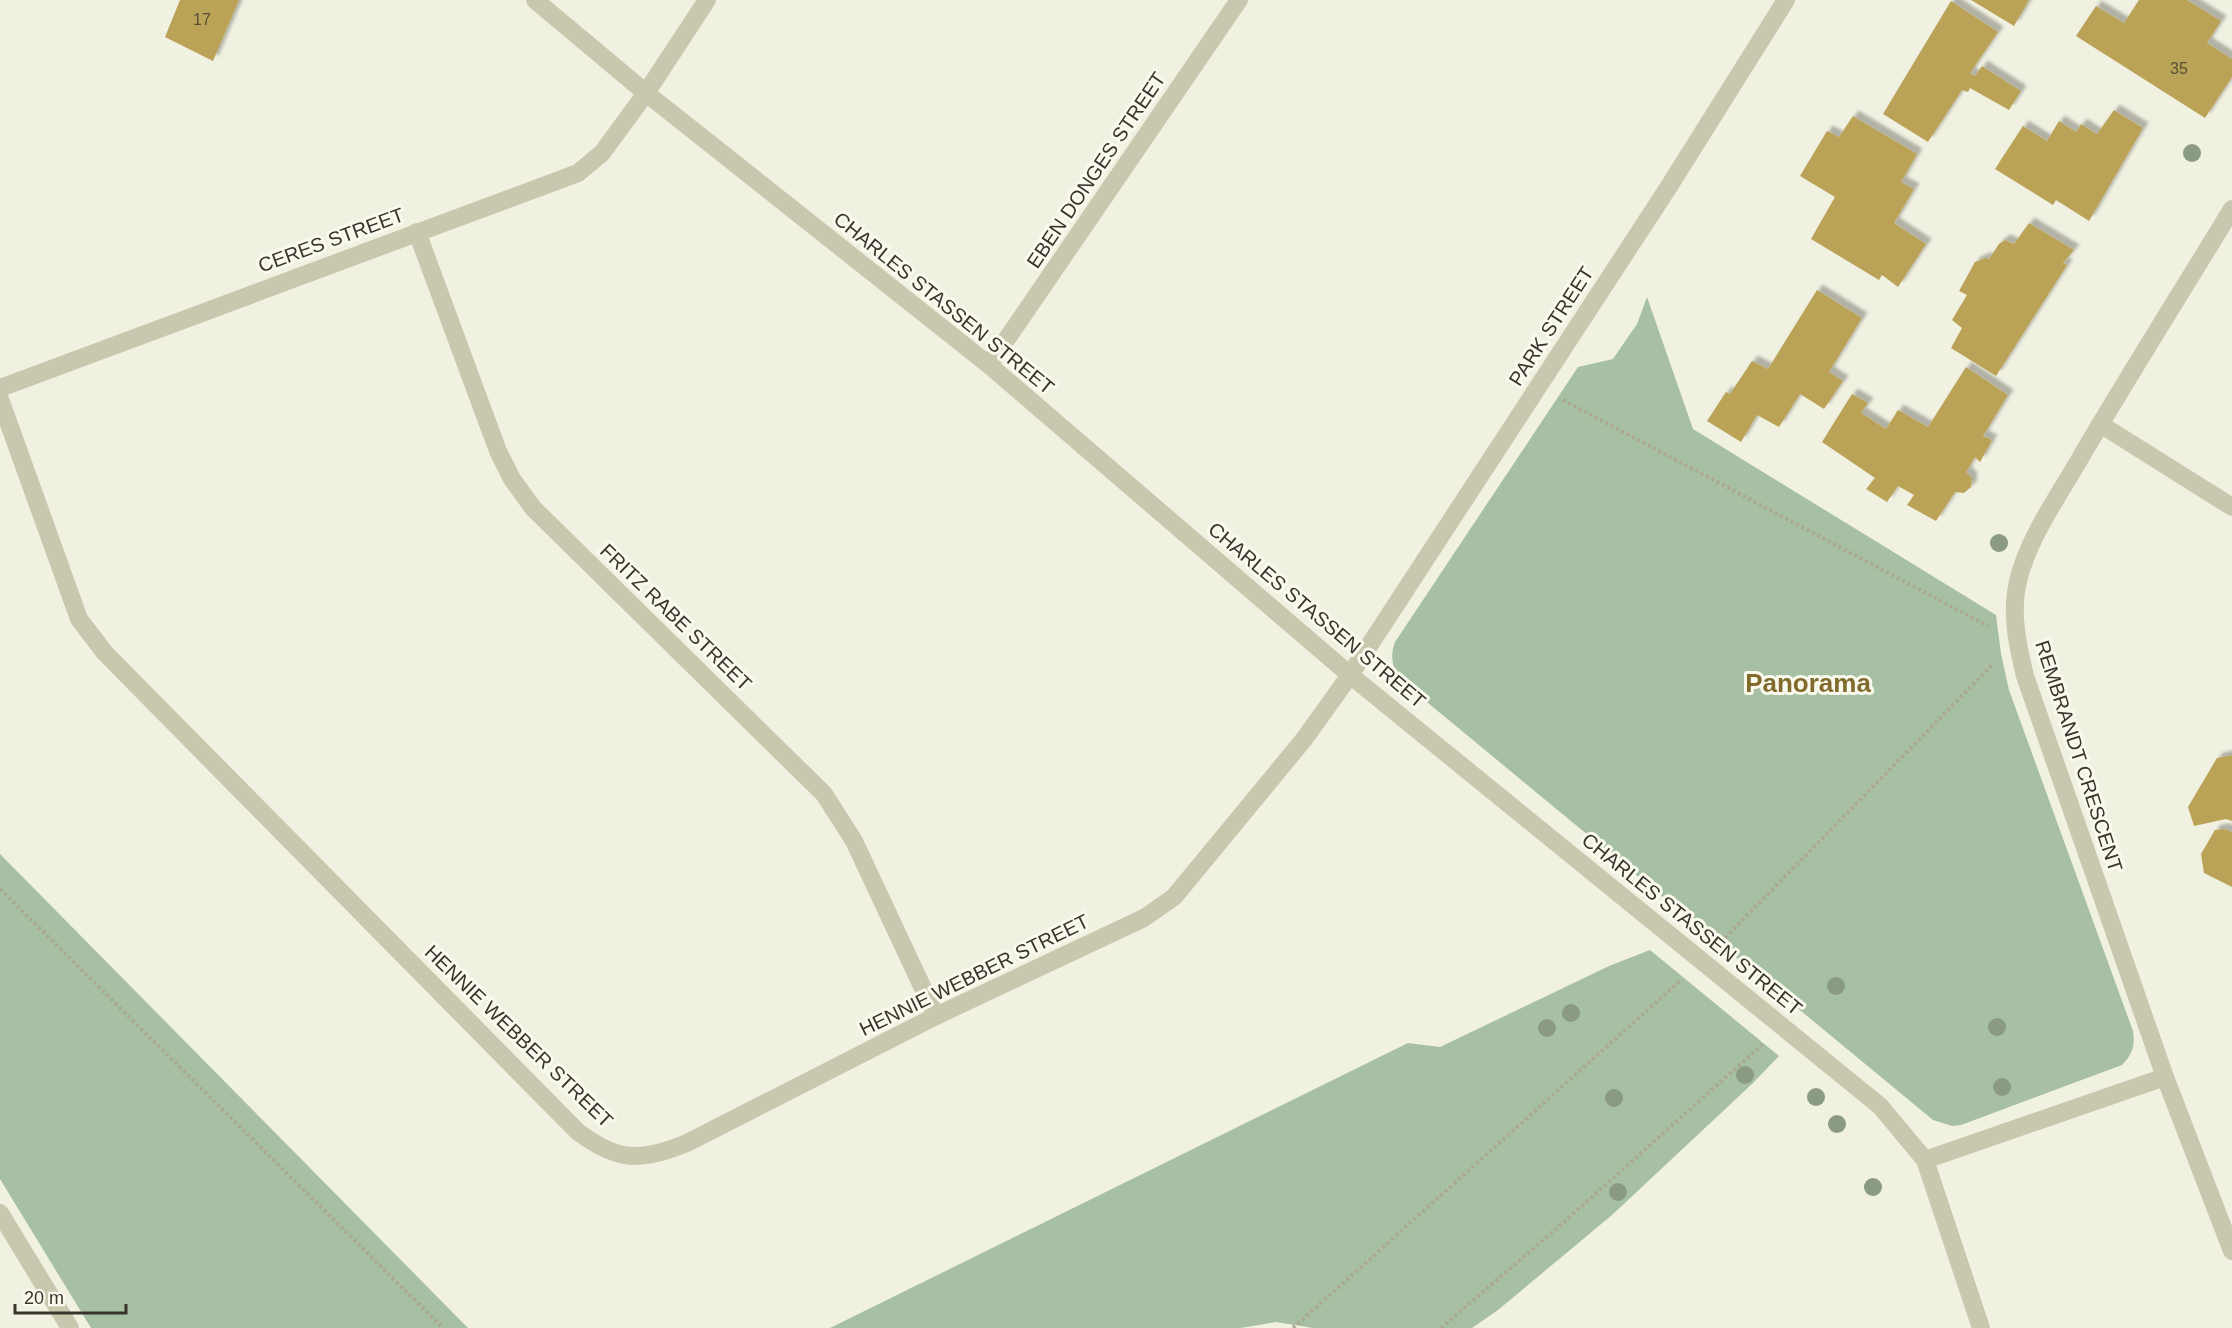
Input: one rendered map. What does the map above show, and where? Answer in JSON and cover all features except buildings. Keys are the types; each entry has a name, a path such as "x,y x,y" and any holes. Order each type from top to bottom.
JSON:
{"street":[{"name":"CHARLES STASSEN STREET","path":"535,0 646,93 989,365 1350,675 1880,1106 1925,1160 1982,1328"},
{"name":"CERES STREET","path":"0,388 578,173 602,153 646,93 707,0"},
{"name":"EBEN DONGES STREET","path":"989,365 1239,0"},
{"name":"PARK STREET","path":"1350,675 1668,188 1786,0"},
{"name":"REMBRANDT CRESCENT","path":"2232,209 2100,424 2032,542 2019,577 2015,604 2016,641 2025,676 2165,1077 2232,1251"},
{"name":"FRITZ RABE STREET","path":"417,232 498,451 512,479 533,508 824,794 854,841 936,1016"},
{"name":"HENNIE WEBBER STREET","path":"0,399 80,619 92,638 577,1131 596,1146 619,1155 641,1157 687,1143 936,1016 1144,918 1174,897 1305,738 1350,675"},
{"path":"2100,424 2232,507"},
{"path":"1925,1160 2165,1077"},
{"path":"0,1213 70,1328"}],"path":[{"path":"1293,1328 1702,961 2016,641 1538,386"},
{"path":"0,889 443,1328"},
{"path":"1441,1328 1783,1027"}],"green space":[{"path":"1647,297 1693,429 1996,615 2009,690 2133,1031 2132,1049 2122,1065 1961,1125 1952,1126 1933,1120 1399,679 1392,661 1395,642 1578,367 1613,359 1637,324"},
{"path":"0,854 468,1328 91,1328 0,1179"},
{"path":"1650,950 1779,1056 1612,1215 1498,1310 1472,1328 1313,1328 1276,1322 1241,1328 830,1328 1408,1043 1440,1047 1609,966"}],"district":[{"name":"Panorama","path":"1808,683"}]}
